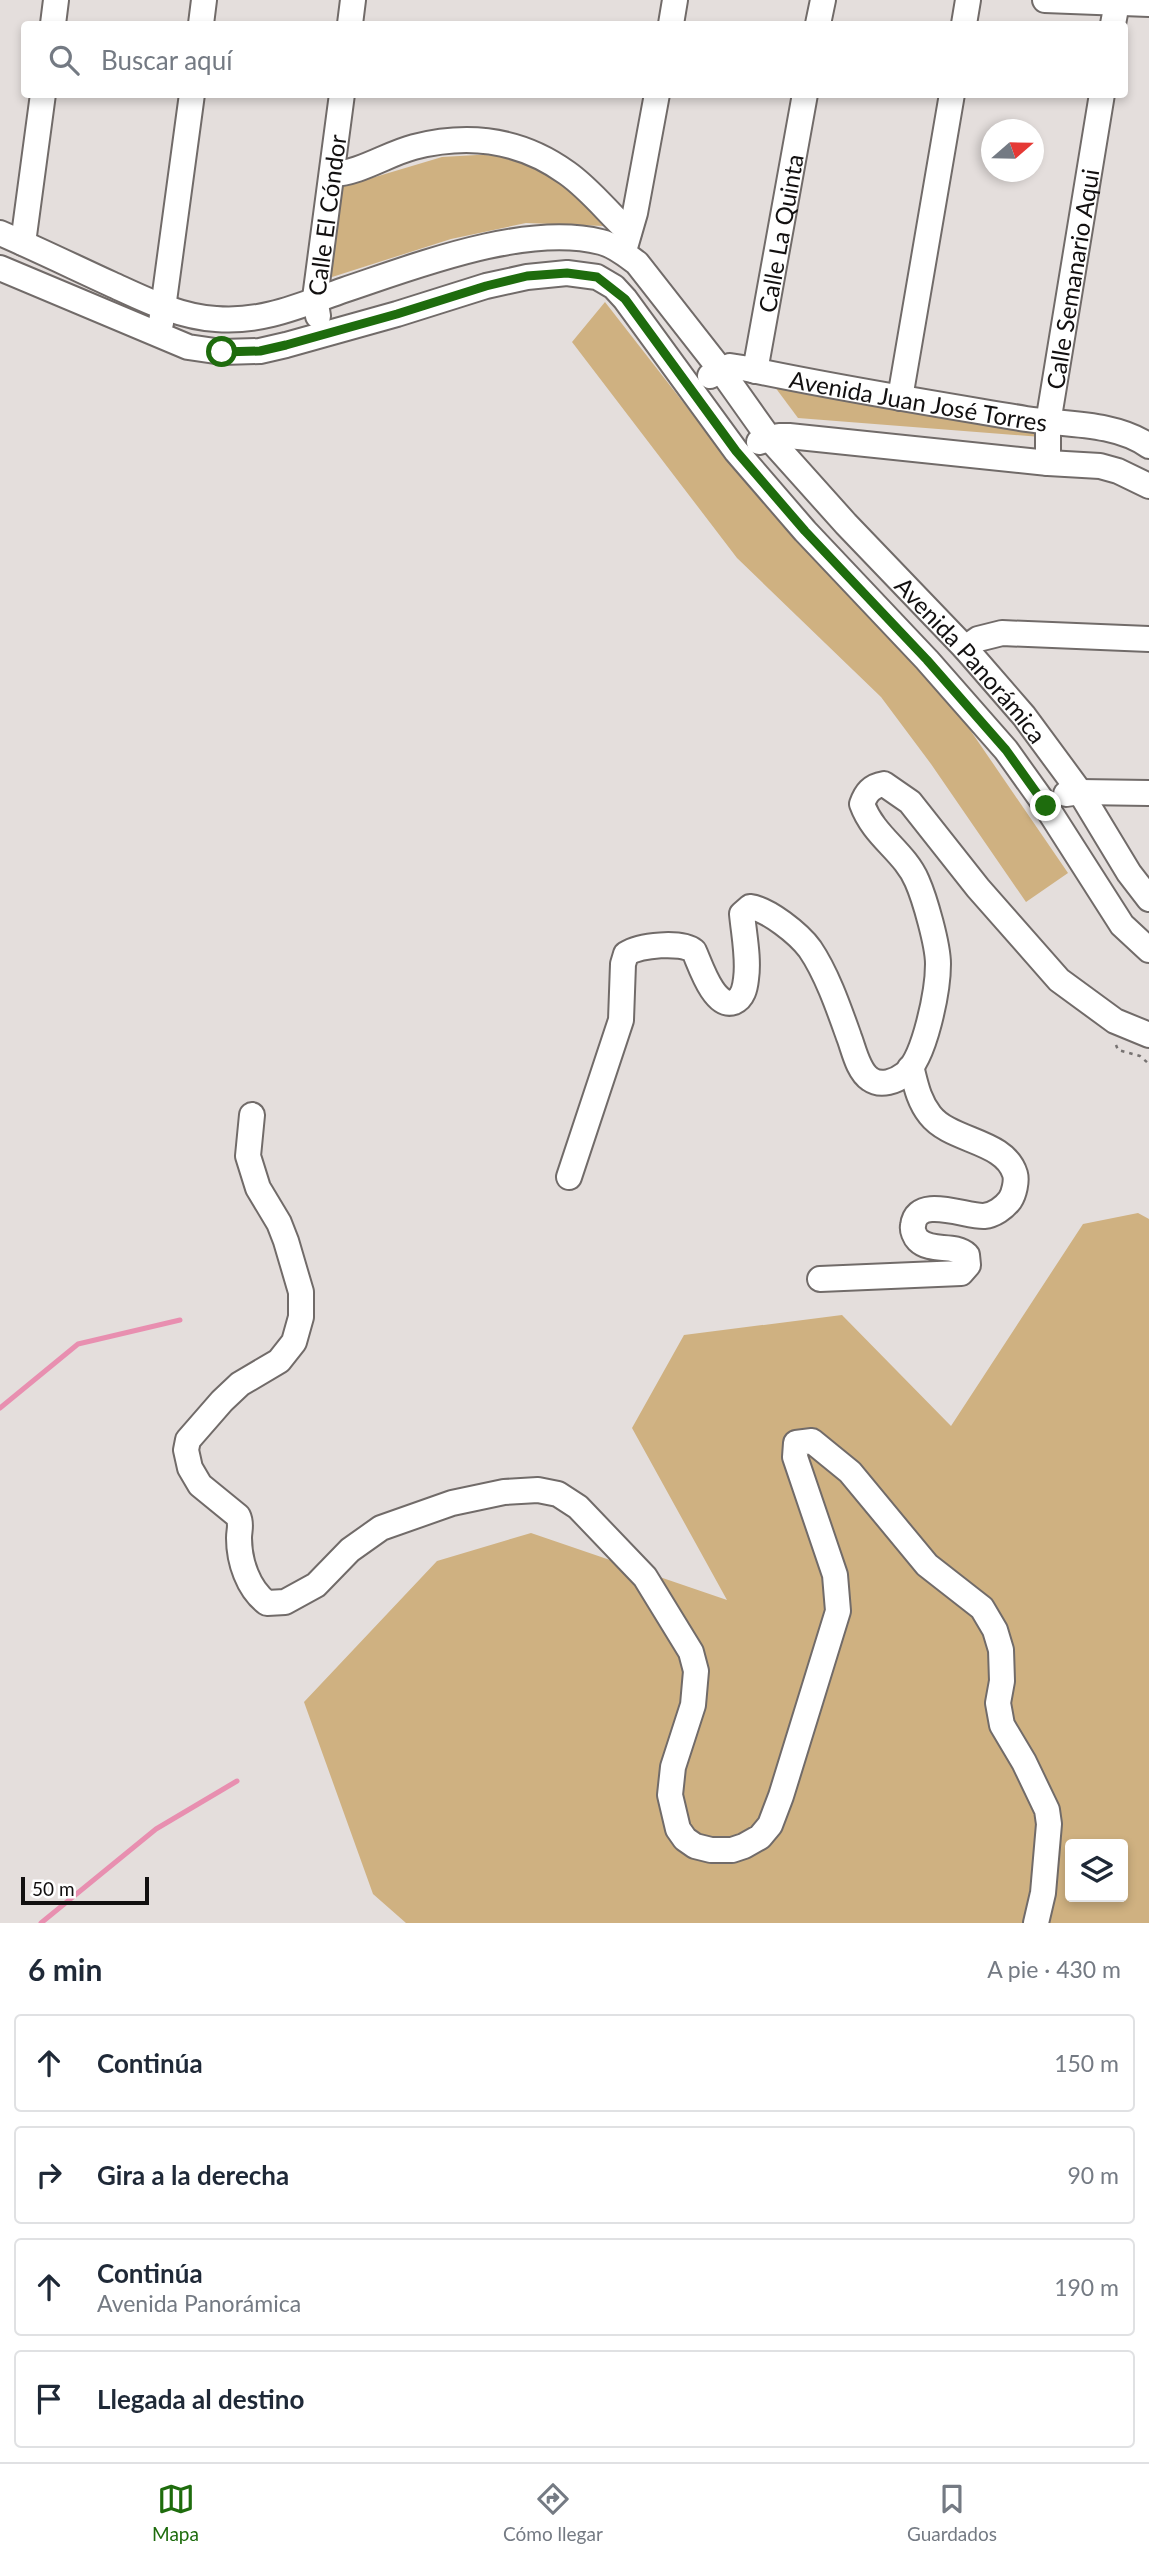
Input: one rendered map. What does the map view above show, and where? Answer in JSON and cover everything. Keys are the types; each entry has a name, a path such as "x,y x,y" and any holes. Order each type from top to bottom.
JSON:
{"street":[{"path":"53,21 56,0"},
{"path":"201,21 204,0"},
{"path":"350,21 353,0"},
{"path":"672,21 675,0"},
{"path":"818,21 822,0"},
{"path":"964,21 968,0"},
{"path":"1045,0 1115,14 1149,4"},
{"path":"23,243 42,98"},
{"path":"158,334 165,307 191,98"},
{"name":"Calle El Cóndor","path":"321,335 315,301 342,98"},
{"path":"0,268 188,347 222,352 260,351 527,276 575,273 606,281 626,243 635,213 656,98"},
{"name":"Calle La Quinta","path":"755,370 804,98"},
{"path":"901,398 951,98"},
{"name":"Calle Semanario Aqui","path":"1048,463 1048,423 1101,98"},
{"name":"Avenida Panorámica","path":"332,174 411,148 471,139 494,142 546,160 568,174 626,243 637,263 720,369 769,438 846,524 965,648 1024,716 1080,792 1129,873 1149,899"},
{"path":"0,233 165,307 191,316 248,320 279,314 426,263 512,240 549,236 626,243"},
{"name":"Avenida Panorámica","path":"606,281 625,299 736,451 805,531 927,660 997,740 1046,806 1122,925 1149,950"},
{"name":"Avenida Juan José Torres","path":"720,369 730,366 1048,423 1115,431 1140,439 1149,446"},
{"path":"691,389 720,369"},
{"name":"Avenida Juan José Torres","path":"736,451 769,438 789,436 1100,466 1118,471 1149,486"},
{"path":"965,648 978,639 1002,633 1149,639"},
{"path":"569,1177 621,1020 622,964 626,954 645,948 682,944 694,951 713,991 721,1000 730,1003 737,1001 743,993 747,977 742,914 750,907 757,908 781,922 809,948 836,1002 860,1066 870,1079 883,1083 891,1082 910,1068 921,1050 936,986 938,962 917,881 896,851 869,822 862,804 866,793 876,785 884,784 910,802 978,888 1059,980 1115,1021 1149,1035"},
{"path":"1046,806 1064,794 1149,793"},
{"path":"820,1279 961,1273 968,1265 968,1255 961,1249 931,1247 915,1238 913,1226 918,1214 922,1210 935,1209 984,1216 1000,1211 1012,1198 1015,1173 1006,1158 954,1133 931,1117 920,1100 910,1068"},
{"path":"253,1115 248,1156 258,1188 279,1223 286,1241 301,1292 301,1317 294,1342 279,1361 240,1384 222,1401 188,1440 186,1450 190,1468 200,1485 241,1521 241,1558 258,1597 267,1603 285,1602 316,1585 350,1550 381,1528 452,1503 504,1492 538,1490 558,1494 578,1507 645,1577 691,1652 696,1671 693,1705 673,1767 670,1795 678,1829 685,1839 695,1846 732,1850 760,1837 770,1825 782,1796 838,1611 835,1575 795,1457 796,1443 811,1441 850,1472 927,1565 982,1608 995,1630 1001,1650 1002,1681 998,1703 1002,1725 1024,1762 1047,1810 1049,1824 1043,1893 1035,1923"}],"shaded area":[{"path":"505,156 547,173 574,192 604,226 526,223 451,239 329,278 335,189 442,157"},
{"path":"605,302 753,492 940,686 1068,873 1026,902 931,764 881,697 737,558 572,342"},
{"path":"766,375 1040,423 1041,437 798,418"},
{"path":"1138,1213 1149,1219 1149,1923 406,1923 373,1894 304,1702 437,1561 531,1533 727,1600 632,1428 684,1335 842,1315 951,1426 1083,1224"}],"waterway":[{"path":"0,1408 78,1344 180,1320"},
{"path":"41,1923 156,1829 237,1781"}],"route":[{"path":"222,352 260,351 286,345 527,276 583,274 606,281 643,322 736,451 805,531 927,660 1006,750 1046,806"}]}
